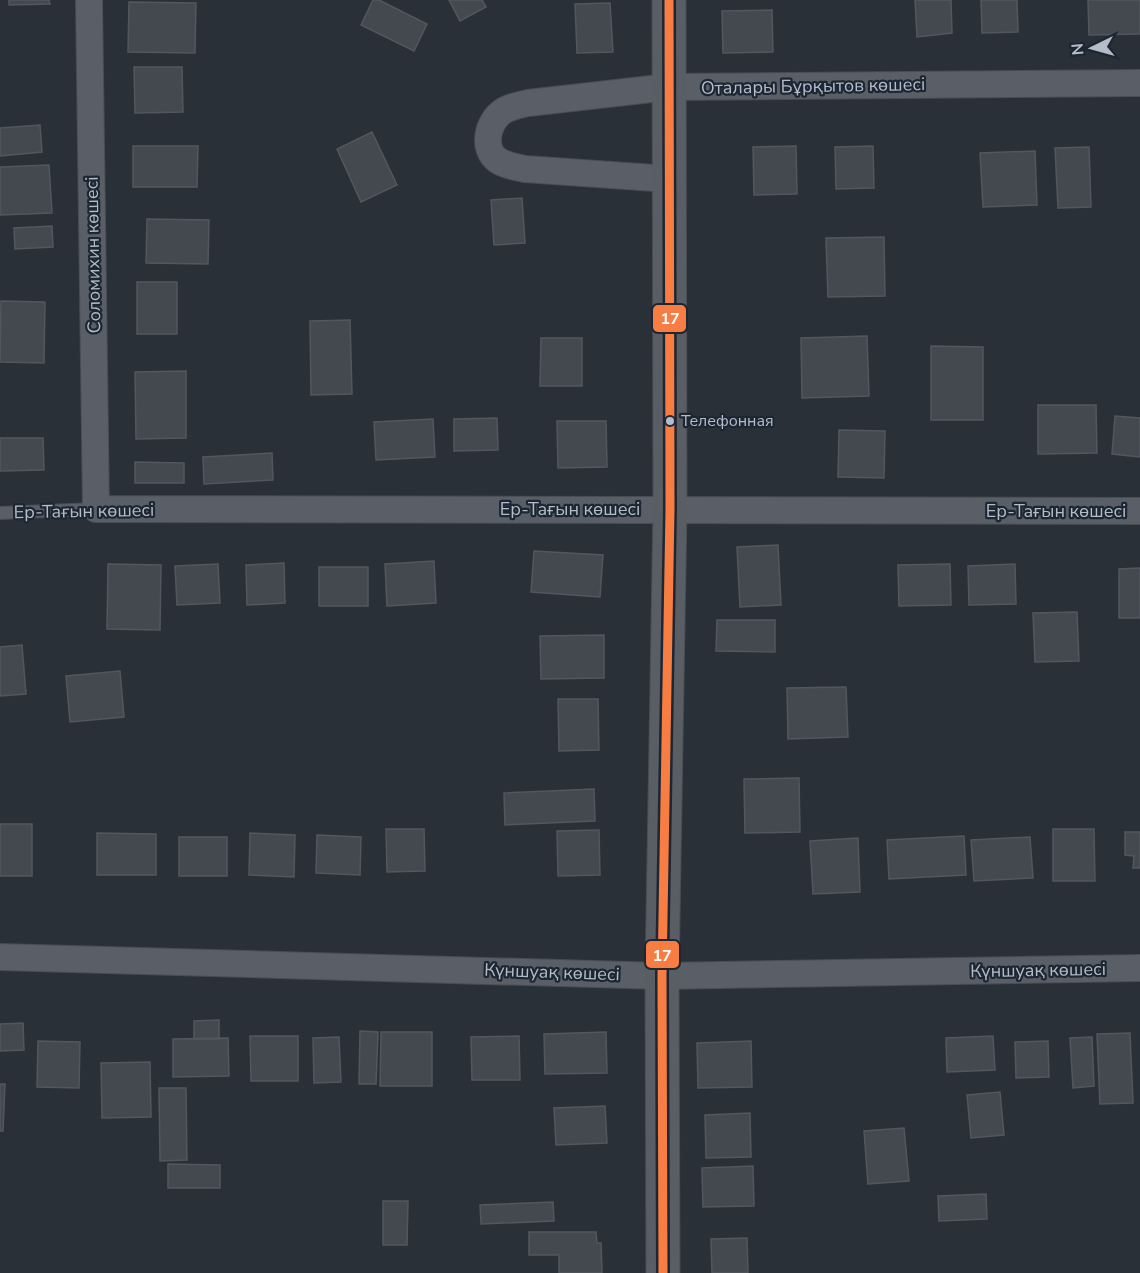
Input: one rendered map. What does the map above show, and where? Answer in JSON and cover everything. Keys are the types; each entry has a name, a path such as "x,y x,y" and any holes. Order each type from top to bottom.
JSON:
{"street":[{"name":"Соломихин көшесі","path":"89,0 96,509"},
{"path":"663,1273 662,976 670,509 669,0"},
{"name":"Оталары Бұрқытов көшесі","path":"669,179 525,170 509,166 495,158 488,147 491,124 507,108 528,103 669,87 1140,83"},
{"name":"Ер-Тағын көшесі","path":"96,509 1140,511"},
{"name":"Күншуақ көшесі","path":"0,957 662,976 1140,969"}],"lane":[{"name":"Ер-Тағын көшесі","path":"0,513 96,509"}],"building":[{"path":"9,0 49,0 50,4 9,5"},
{"path":"373,0 379,0 427,24 414,51 361,25"},
{"path":"449,0 482,0 486,7 460,21"},
{"path":"915,0 951,0 952,33 917,37"},
{"path":"981,0 1017,0 1018,32 982,33"},
{"path":"1088,0 1140,0 1140,34 1089,35"},
{"path":"129,2 196,3 195,53 128,52"},
{"path":"610,3 613,52 577,53 575,4"},
{"path":"772,10 773,52 723,53 722,11"},
{"path":"134,67 182,67 183,112 135,113"},
{"path":"40,125 42,152 0,156 0,128"},
{"path":"372,132 397,185 361,202 337,149"},
{"path":"133,146 198,146 197,187 133,187"},
{"path":"796,146 797,194 754,195 753,147"},
{"path":"873,146 874,188 836,189 835,147"},
{"path":"1089,147 1091,207 1058,208 1055,148"},
{"path":"1035,151 1037,205 983,207 980,153"},
{"path":"49,165 52,213 0,215 0,167"},
{"path":"522,198 525,243 494,245 491,200"},
{"path":"147,219 209,220 208,264 146,263"},
{"path":"52,226 53,247 15,249 14,228"},
{"path":"884,237 885,296 828,297 826,238"},
{"path":"137,282 177,282 177,334 137,334"},
{"path":"1,301 45,302 44,363 0,362"},
{"path":"350,320 352,394 311,395 310,321"},
{"path":"867,336 869,396 802,398 801,338"},
{"path":"541,338 582,338 582,386 540,386"},
{"path":"931,346 983,347 983,420 931,420"},
{"path":"186,371 186,438 136,439 135,372"},
{"path":"1038,405 1096,405 1097,453 1038,454"},
{"path":"1115,416 1140,418 1140,457 1112,454"},
{"path":"497,418 498,450 454,451 454,419"},
{"path":"433,419 435,457 376,460 374,422"},
{"path":"557,421 606,421 607,467 558,468"},
{"path":"839,430 885,431 884,478 838,477"},
{"path":"0,438 43,438 44,470 0,471"},
{"path":"272,453 273,480 204,484 203,457"},
{"path":"135,462 184,463 184,483 135,483"},
{"path":"778,545 781,605 740,607 737,547"},
{"path":"534,551 603,555 600,597 531,592"},
{"path":"434,561 436,603 387,606 385,564"},
{"path":"284,563 285,603 247,605 246,565"},
{"path":"108,564 161,565 160,630 107,629"},
{"path":"218,564 220,603 177,605 175,566"},
{"path":"950,564 951,605 899,606 898,565"},
{"path":"1015,564 1016,604 969,605 968,566"},
{"path":"319,567 368,567 368,606 319,606"},
{"path":"1140,568 1140,618 1119,618 1119,569"},
{"path":"1077,612 1079,661 1035,662 1033,613"},
{"path":"717,620 775,620 775,652 716,651"},
{"path":"604,635 604,678 541,679 540,636"},
{"path":"22,645 26,694 0,696 0,647"},
{"path":"120,671 124,717 70,722 66,676"},
{"path":"846,687 848,737 788,739 787,688"},
{"path":"558,699 598,699 599,750 559,751"},
{"path":"799,778 800,832 745,833 744,779"},
{"path":"594,789 595,821 505,825 504,793"},
{"path":"0,824 32,824 32,876 0,876"},
{"path":"386,829 424,829 425,871 387,872"},
{"path":"1053,829 1094,829 1095,881 1053,881"},
{"path":"599,830 600,875 558,876 557,831"},
{"path":"1125,832 1140,832 1140,868 1133,868 1134,856 1125,855"},
{"path":"97,833 156,834 156,875 97,875"},
{"path":"250,833 295,835 294,877 249,875"},
{"path":"317,835 361,837 360,875 316,873"},
{"path":"964,836 966,875 889,879 887,840"},
{"path":"179,837 227,837 227,876 179,876"},
{"path":"1030,837 1033,878 974,881 971,840"},
{"path":"858,838 860,892 813,894 810,841"},
{"path":"219,1020 219,1039 194,1039 194,1021"},
{"path":"23,1023 24,1050 0,1051 0,1024"},
{"path":"360,1031 378,1032 376,1084 359,1084"},
{"path":"381,1032 432,1032 432,1086 380,1086"},
{"path":"606,1032 607,1073 545,1074 544,1034"},
{"path":"1130,1033 1133,1103 1100,1104 1097,1034"},
{"path":"250,1036 298,1036 298,1081 251,1081"},
{"path":"519,1036 520,1080 472,1080 471,1037"},
{"path":"993,1036 995,1070 947,1072 946,1038"},
{"path":"339,1037 341,1082 314,1083 313,1038"},
{"path":"1092,1037 1094,1086 1073,1088 1070,1038"},
{"path":"228,1038 229,1076 173,1077 173,1039"},
{"path":"38,1041 80,1042 79,1088 37,1087"},
{"path":"751,1041 752,1087 698,1088 697,1043"},
{"path":"1048,1041 1049,1077 1016,1078 1015,1042"},
{"path":"150,1062 151,1117 102,1118 101,1063"},
{"path":"0,1084 5,1084 3,1131 0,1131"},
{"path":"159,1088 186,1088 187,1160 160,1161"},
{"path":"1000,1092 1004,1135 971,1138 967,1095"},
{"path":"605,1106 607,1143 556,1145 554,1108"},
{"path":"750,1113 751,1157 706,1158 705,1115"},
{"path":"904,1128 909,1181 868,1184 864,1131"},
{"path":"168,1164 220,1165 220,1188 168,1188"},
{"path":"753,1166 754,1206 703,1207 702,1168"},
{"path":"986,1194 987,1219 939,1221 938,1196"},
{"path":"383,1201 408,1201 407,1245 383,1245"},
{"path":"553,1202 554,1221 481,1224 480,1205"},
{"path":"529,1232 596,1232 597,1243 601,1243 602,1273 559,1273 559,1255 529,1255"},
{"path":"747,1238 748,1273 712,1273 711,1239"}],"transit line":[{"name":"17","path":"663,1273 662,976 670,509 669,0"}],"place":[{"name":"Телефонная","path":"670,421"}]}
